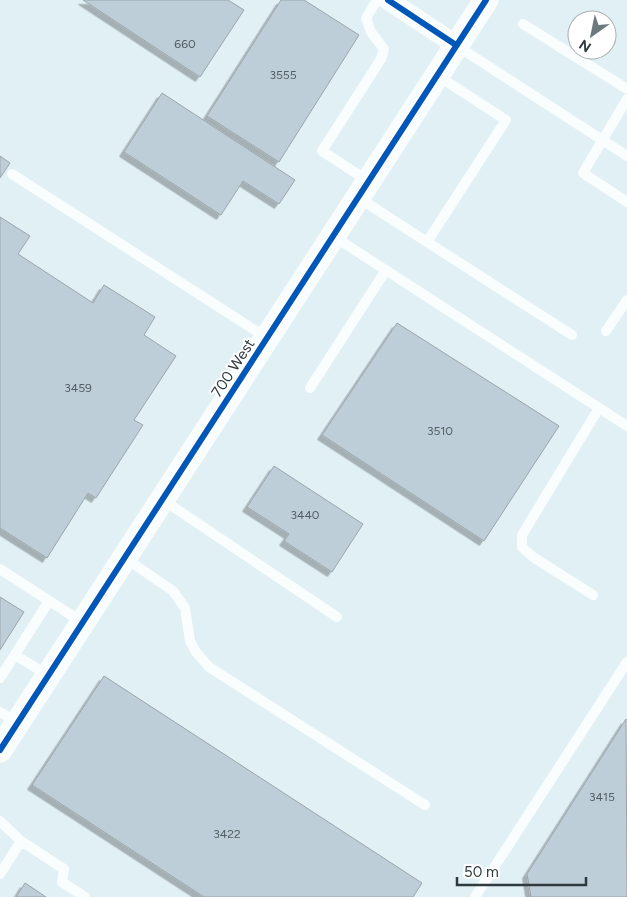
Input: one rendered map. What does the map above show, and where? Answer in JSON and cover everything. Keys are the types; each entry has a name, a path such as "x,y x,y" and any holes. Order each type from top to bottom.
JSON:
{"street":[{"path":"388,0 409,10 456,45"},
{"name":"700 West","path":"0,750 9,717 48,675 486,0"}],"lane":[{"path":"377,0 366,18 371,32 384,49 381,59 322,151 363,189 427,242 572,335"},
{"path":"523,24 627,89"},
{"path":"456,45 627,156"},
{"path":"427,242 506,120 437,75"},
{"path":"627,99 601,139 584,172 627,202"},
{"path":"12,174 267,338"},
{"path":"333,236 627,426"},
{"path":"310,388 386,270"},
{"path":"606,331 627,300"},
{"path":"593,595 533,558 522,547 522,535 599,408"},
{"path":"162,500 337,617"},
{"path":"124,557 173,591 184,608 190,641 209,668 425,805"},
{"path":"0,569 82,622"},
{"path":"0,678 49,601"},
{"path":"15,655 48,675"},
{"path":"475,897 627,662"},
{"path":"0,821 21,841 64,869 62,882 85,897"},
{"path":"0,874 21,841"}],"building":[{"path":"83,0 228,0 244,10 200,77"},
{"path":"281,0 304,0 359,35 279,162 207,116"},
{"path":"162,93 295,180 279,204 243,181 221,215 124,152"},
{"path":"0,156 10,163 0,178"},
{"path":"0,217 30,236 18,254 93,303 104,285 155,317 144,335 176,356 134,420 143,425 96,498 88,493 47,558 0,528"},
{"path":"397,323 559,426 484,541 322,435"},
{"path":"274,466 363,524 332,572 284,541 289,534 247,507"},
{"path":"0,597 24,612 0,650"},
{"path":"104,676 422,883 413,897 204,897 32,785"},
{"path":"626,719 627,897 531,897 527,874"},
{"path":"25,883 46,897 16,897"}],"cycle path":[{"path":"388,0 456,45"},
{"path":"0,750 486,0"}]}
